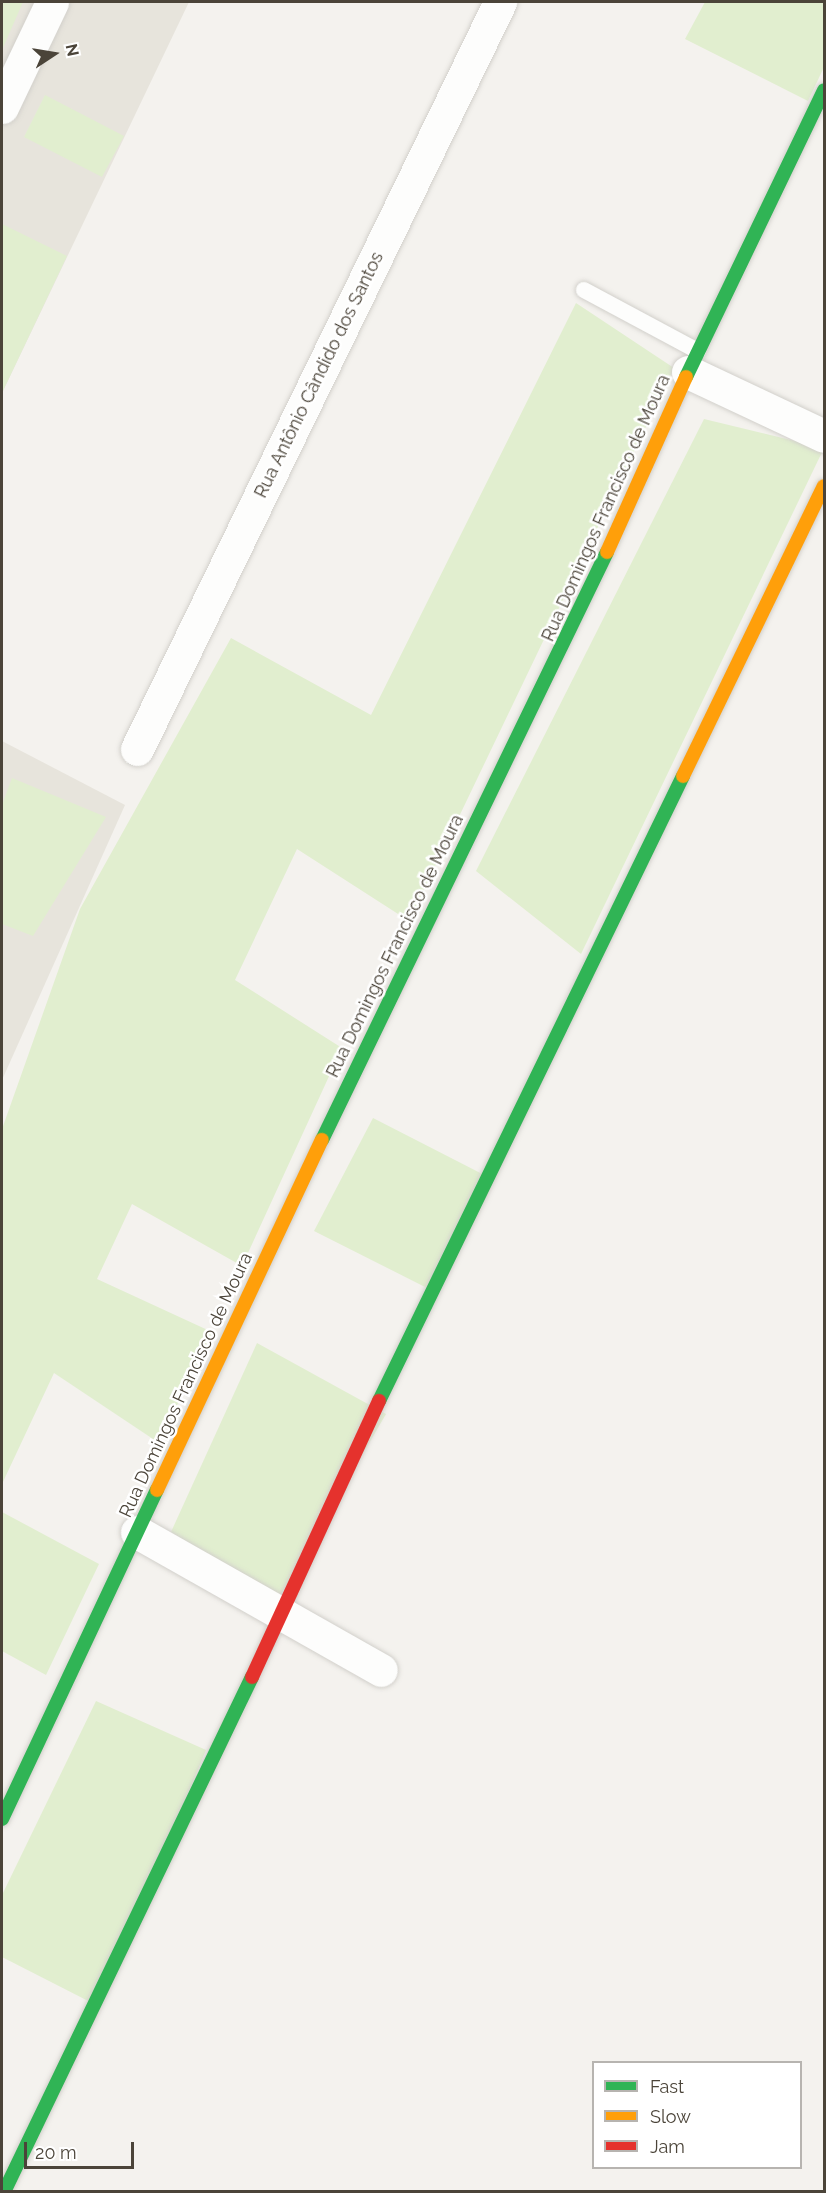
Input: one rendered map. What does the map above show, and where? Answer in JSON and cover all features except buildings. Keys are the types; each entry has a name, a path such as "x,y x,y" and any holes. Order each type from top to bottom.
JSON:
{"street":[{"path":"2,107 51,2"},
{"name":"Rua Antônio Cândido dos Santos","path":"137,748 500,2"},
{"name":"Rua Domingos Francisco de Moura","path":"2,1819 425,921 557,661 693,362 825,90"},
{"path":"693,362 825,436"},
{"path":"4,2192 281,1614 422,1311 825,486"},
{"path":"137,1532 381,1670"}],"lane":[{"path":"584,290 693,362"}],"shaded area":[{"path":"2,2 189,2 2,393"},
{"path":"2,741 125,805 2,1080"}],"green space":[{"path":"2,2 23,2 2,50"},
{"path":"705,2 824,2 824,67 808,101 685,39"},
{"path":"45,95 124,136 102,177 24,137"},
{"path":"2,224 67,256 2,393"},
{"path":"576,303 674,368 409,921 297,849 235,980 342,1048 242,1266 132,1204 97,1279 212,1332 159,1443 54,1373 2,1484 2,1129 80,909 231,638 371,715"},
{"path":"704,419 824,448 581,954 476,871"},
{"path":"12,778 106,817 33,936 2,924 2,805"},
{"path":"373,1118 494,1180 437,1293 314,1231"},
{"path":"257,1343 386,1414 279,1598 171,1532"},
{"path":"2,1512 99,1564 46,1675 2,1651"},
{"path":"96,1701 206,1750 100,2007 2,1957 2,1895"}],"traffic: fast":[{"path":"686,377 824,90"},
{"path":"322,1140 607,552"},
{"path":"379,1401 683,776"},
{"path":"2,1819 157,1490"},
{"path":"4,2192 252,1677"}],"traffic: slow":[{"path":"607,552 686,377"},
{"path":"683,776 824,486"},
{"path":"157,1490 322,1140"}],"traffic: jam":[{"path":"252,1677 379,1401"}]}
